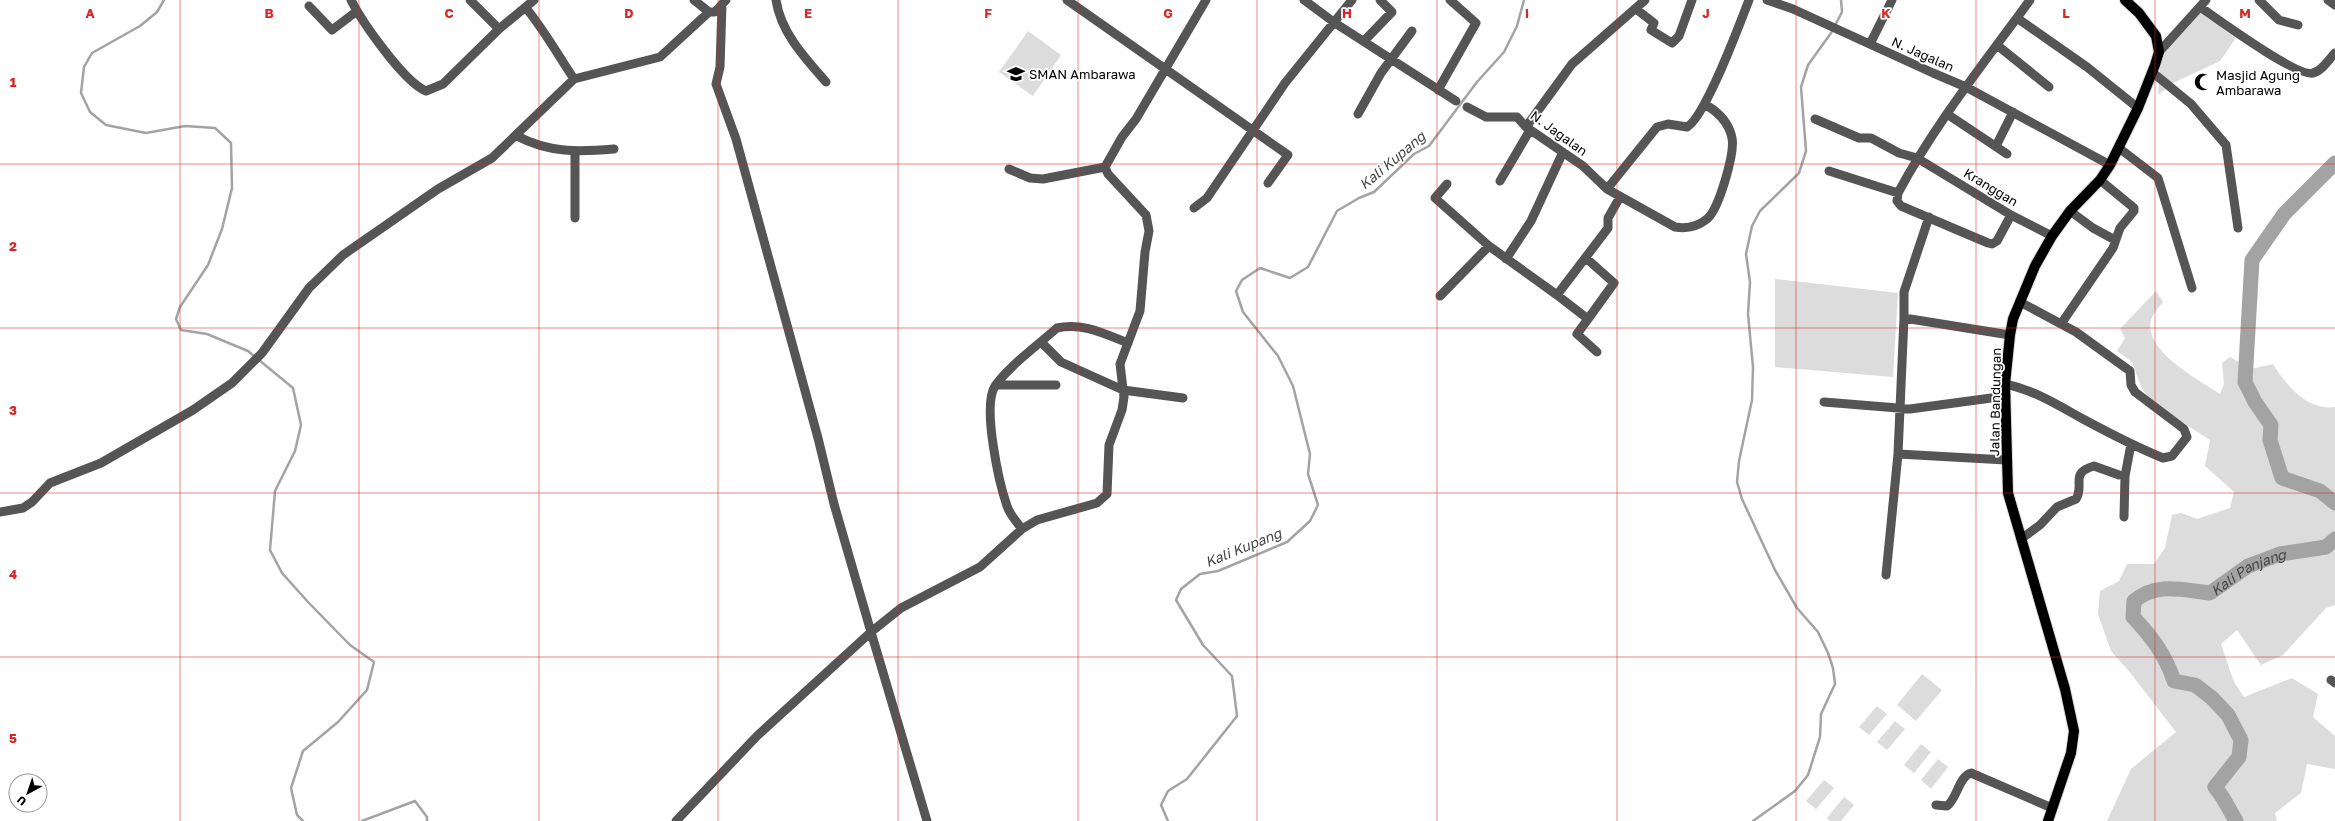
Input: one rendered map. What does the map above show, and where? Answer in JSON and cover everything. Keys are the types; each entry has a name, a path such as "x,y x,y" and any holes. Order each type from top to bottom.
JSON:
{"main road":[{"path":"2125,0 2150,26 2156,36 2159,52"},
{"name":"Jalan Bandungan","path":"2048,821 2071,753 2074,731 2069,703 2008,493 2006,460 2006,384 2010,335 2020,302 2035,266 2052,236 2070,211 2100,180 2110,165 2138,108 2159,52"}],"street":[{"path":"309,6 332,30 354,6 362,0"},
{"path":"470,0 499,28"},
{"path":"354,6 414,84 426,91 443,84 499,28 526,8 534,0"},
{"path":"694,0 709,12 715,12 724,3"},
{"path":"776,0 778,10 788,34 826,82"},
{"path":"1066,0 1288,155 1268,183"},
{"path":"1009,169 1030,178 1042,179 1105,167 1206,0"},
{"path":"1194,208 1207,198 1286,83 1352,0"},
{"path":"1364,41 1392,12 1380,0"},
{"path":"1500,181 1528,129 1572,64 1645,0"},
{"path":"1636,9 1654,23 1652,30 1672,43 1679,36 1692,0"},
{"path":"1607,189 1657,127 1668,124 1687,127 1695,122 1706,105 1749,0"},
{"name":"N. Jagalan","path":"1767,0 1793,9 1933,74 1966,87"},
{"name":"N. Jagalan","path":"1870,44 1892,0"},
{"path":"2012,215 1997,241 1992,244 1901,206 1898,201 1898,193 1917,158 1947,114 2030,0"},
{"path":"2260,0 2279,20 2298,25"},
{"path":"2328,0 2335,5"},
{"path":"1306,1 1335,23 1456,101"},
{"path":"1438,90 1476,23 1455,2"},
{"path":"724,3 720,67 716,84 736,139 818,438 834,504 927,821"},
{"path":"2159,52 2203,4 2278,60 2305,73 2313,73 2319,70 2335,53"},
{"path":"526,8 542,29 574,79"},
{"path":"0,512 23,508 32,502 50,483 101,463 193,410 232,383 262,353 309,288 343,255 438,188 492,158 517,136 574,79 660,57 709,12"},
{"path":"2017,18 2087,67 2138,108"},
{"path":"1358,114 1391,58 1412,31"},
{"path":"1997,45 2049,87"},
{"path":"2152,72 2191,104 2226,145 2238,228"},
{"path":"1966,87 2110,165"},
{"name":"N. Jagalan","path":"1467,107 1486,117 1517,118 1528,129 1583,166 1607,189 1675,227 1685,228 1708,218 1719,195 1733,151 1732,137 1726,122 1715,111 1706,105"},
{"path":"1996,146 2013,112"},
{"path":"1947,114 2007,154"},
{"name":"Kranggan","path":"1815,118 1859,138 1871,138 1899,153 1917,158 2012,215 2052,236"},
{"path":"517,136 534,145 560,151 575,152 614,149"},
{"path":"2119,148 2158,178 2192,288"},
{"path":"575,152 575,218"},
{"path":"1506,259 1531,221 1563,152"},
{"path":"676,821 757,736 871,632 901,608 980,568 1022,529 1037,520 1097,503 1107,494 1109,445 1122,410 1123,390 1120,364 1140,311 1145,252 1149,231 1146,215 1108,174 1105,167"},
{"path":"1828,171 1898,193"},
{"path":"2062,324 2113,248 2120,228 2134,211 2134,208 2100,180"},
{"path":"1447,184 1435,198 1489,246 1588,319"},
{"path":"1557,295 1608,228 1608,218 1620,197"},
{"path":"2070,211 2093,228 2115,240"},
{"path":"1886,575 1901,409 1904,292 1929,217"},
{"path":"1440,296 1489,246"},
{"path":"1586,258 1614,283 1577,334 1597,352"},
{"path":"2006,384 2022,388 2039,395 2131,444 2168,458 2172,456 2187,435 2184,429 2166,414 2148,404 2135,392 2132,385 2130,371 2062,324 2020,302"},
{"path":"1904,318 2010,335"},
{"path":"1022,529 1012,516 1007,505 995,460 992,439 992,403 996,385 1057,328 1069,325 1083,326 1128,343"},
{"path":"1041,342 1061,362 1123,390 1183,398"},
{"path":"996,385 1056,385"},
{"path":"1824,402 1901,409 1941,406 2006,396"},
{"path":"2124,517 2125,476 2131,444"},
{"path":"1898,454 2006,460"},
{"path":"2021,539 2037,528 2057,507 2076,500 2078,479 2083,470 2094,466 2119,475"},
{"path":"1936,805 1947,806 1953,802 1965,776 1971,773 2052,808"}],"shaded area":[{"path":"2199,12 2236,38 2220,61 2173,83 2158,95 2161,54"},
{"path":"1028,31 1061,55 1033,96 999,72"},
{"path":"1775,279 1898,293 1893,377 1775,367"},
{"path":"2156,291 2163,302 2151,320 2151,332 2155,343 2175,363 2199,381 2220,394 2224,384 2222,363 2230,357 2251,369 2273,364 2284,380 2298,395 2315,405 2335,407 2335,605 2326,608 2283,655 2261,665 2237,630 2221,644 2234,682 2244,697 2292,678 2318,694 2313,717 2335,736 2335,769 2307,764 2301,793 2275,813 2277,821 2107,821 2131,769 2176,732 2128,670 2111,651 2098,614 2100,591 2119,581 2127,564 2154,564 2165,548 2172,515 2181,513 2197,519 2230,508 2234,492 2205,466 2210,440 2153,403 2142,389 2132,362 2117,351 2125,338 2120,329"},
{"path":"1922,674 1942,690 1916,721 1897,705"},
{"path":"1877,706 1887,714 1869,735 1859,727"},
{"path":"1895,721 1905,729 1887,750 1877,742"},
{"path":"1921,744 1931,752 1914,773 1904,765"},
{"path":"1938,759 1948,767 1931,789 1921,780"},
{"path":"1824,780 1834,788 1816,809 1806,801"},
{"path":"1844,797 1854,805 1841,821 1830,821 1827,818"}],"waterway":[{"path":"164,0 157,12 140,26 92,53 84,67 81,93 90,112 106,125 146,133 185,126 215,128 231,143 232,188 222,229 208,265 180,307 176,319 181,330 207,334 248,351 293,388 301,425 295,451 275,491 270,550 282,573 308,602 350,645 374,662 367,690 338,722 303,751 291,788 297,815 303,821"},
{"name":"Kali Kupang","path":"1168,821 1161,805 1168,791 1187,779 1237,716 1232,676 1203,645 1176,600 1181,589 1200,574 1218,571 1287,542 1310,521 1318,505 1308,474 1310,454 1293,386 1278,356 1243,312 1236,291 1242,280 1260,268 1290,278 1308,267 1337,211 1359,198 1374,192 1414,154 1429,146 1477,82 1504,52 1517,26 1524,0"},
{"path":"1753,821 1795,791 1808,775 1820,737 1821,714 1835,684 1833,668 1818,632 1797,608 1775,570 1742,499 1737,482 1739,461 1752,400 1753,367 1748,314 1750,282 1746,254 1752,226 1760,211 1799,173 1806,151 1801,87 1808,65 1831,33 1842,12 1841,0"},
{"name":"Kali Panjang","path":"2335,163 2284,214 2252,260 2245,382 2255,402 2271,425 2270,440 2282,478 2320,491 2335,503"},
{"name":"Kali Panjang","path":"2236,821 2215,787 2239,757 2241,740 2228,715 2212,698 2195,685 2174,681 2157,646 2133,617 2134,601 2143,595 2161,589 2180,589 2210,593 2248,566 2280,554 2326,547 2335,539"},
{"path":"362,821 415,801 427,817 427,821"}],"place":[{"name":"SMAN Ambarawa","path":"1016,74"},
{"name":"Masjid Agung Ambarawa","path":"2203,82"}]}
